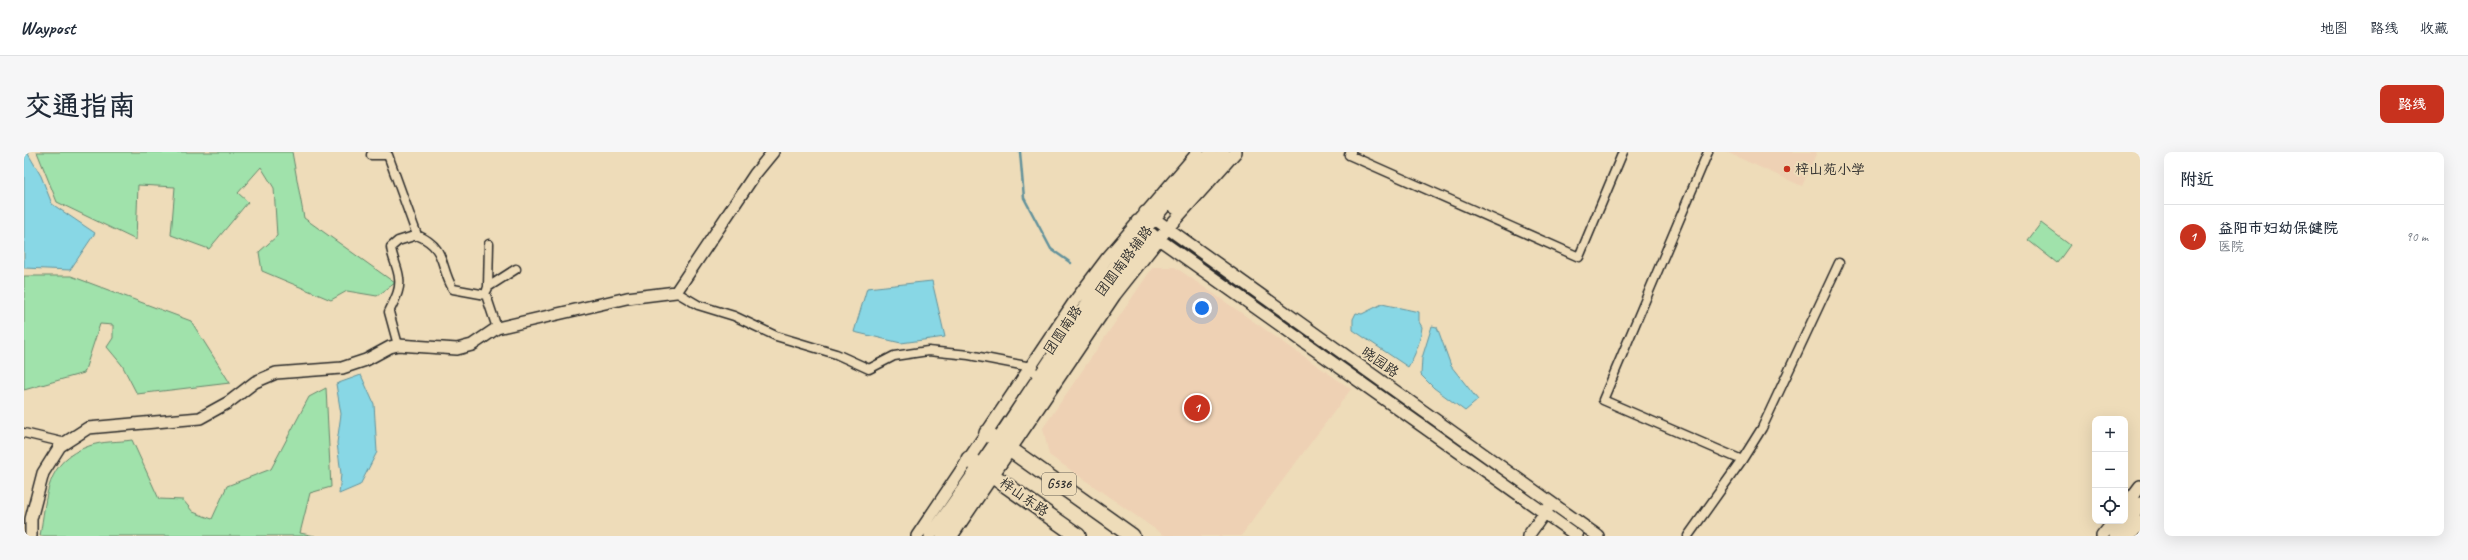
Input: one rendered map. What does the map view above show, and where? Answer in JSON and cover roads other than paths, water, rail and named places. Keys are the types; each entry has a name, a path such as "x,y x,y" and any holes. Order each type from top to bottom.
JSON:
{"highway":[{"name":"G536","path":"1000,442 1132,536"},
{"name":"梓山东路","path":"982,468 1078,536"}],"main road":[{"path":"2116,536 2140,504"},
{"path":"2129,536 2140,522"}],"street":[{"path":"676,292 755,174 774,152"},
{"name":"团圆南路辅路","path":"1035,372 1074,302 1149,231 1157,221 1198,152"},
{"name":"团圆南路","path":"930,536 982,468 1149,231 1211,152"},
{"name":"团圆南路","path":"1157,221 1224,152"},
{"name":"团圆南路辅路","path":"1157,221 1236,152"},
{"path":"1351,152 1348,155 1579,257 1623,152"},
{"path":"1708,152 1603,400 1742,460"},
{"path":"371,155 388,155 417,235"},
{"name":"晓园路","path":"1157,221 1598,536"},
{"name":"团圆南路辅路","path":"917,536 982,468 1000,442 1115,295 1149,231"},
{"name":"晓园路","path":"1149,231 1577,536"},
{"path":"398,345 389,312 398,291 399,278 391,247 398,241 417,235 430,240 442,254 448,281 453,288 487,291 516,269"},
{"path":"489,244 487,291 497,328"},
{"path":"1688,536 1742,460 1762,428 1839,263"},
{"path":"31,536 31,519 43,473 60,446 88,428 200,418 229,402 255,382 276,373 342,368 366,360 390,347 398,345 457,349 472,345 497,328 627,298 676,292 698,305 734,316 776,336 836,354 869,369 894,356 928,351 969,355 1026,366 1035,372"},
{"path":"1096,308 1115,295"},
{"name":"团圆南路","path":"1000,442 1035,372"},
{"path":"24,433 66,443"},
{"name":"团圆南路辅路","path":"952,536 982,468"},
{"name":"团圆南路","path":"942,536 982,468"},
{"path":"2128,502 2140,486"},
{"path":"1528,536 1552,503"},
{"path":"2102,536 2112,524"}],"water":[{"path":"24,152 27,152 41,176 52,204 95,233 70,270 24,268"},
{"path":"932,281 945,337 901,343 854,332 867,288"},
{"path":"1382,304 1419,312 1419,322 1422,327 1419,343 1408,367 1353,330 1353,319 1356,313 1362,314"},
{"path":"1432,326 1437,327 1451,366 1478,400 1465,411 1434,388 1421,375 1422,358"},
{"path":"361,375 374,404 377,452 360,485 339,494 341,474 337,443 341,414 336,384"}],"waterway":[{"path":"1020,152 1024,198 1051,249 1071,263"}],"place":[{"name":"梓山苑小学","path":"1787,169"},
{"name":"益阳市妇幼保健院","path":"1197,408"}]}
